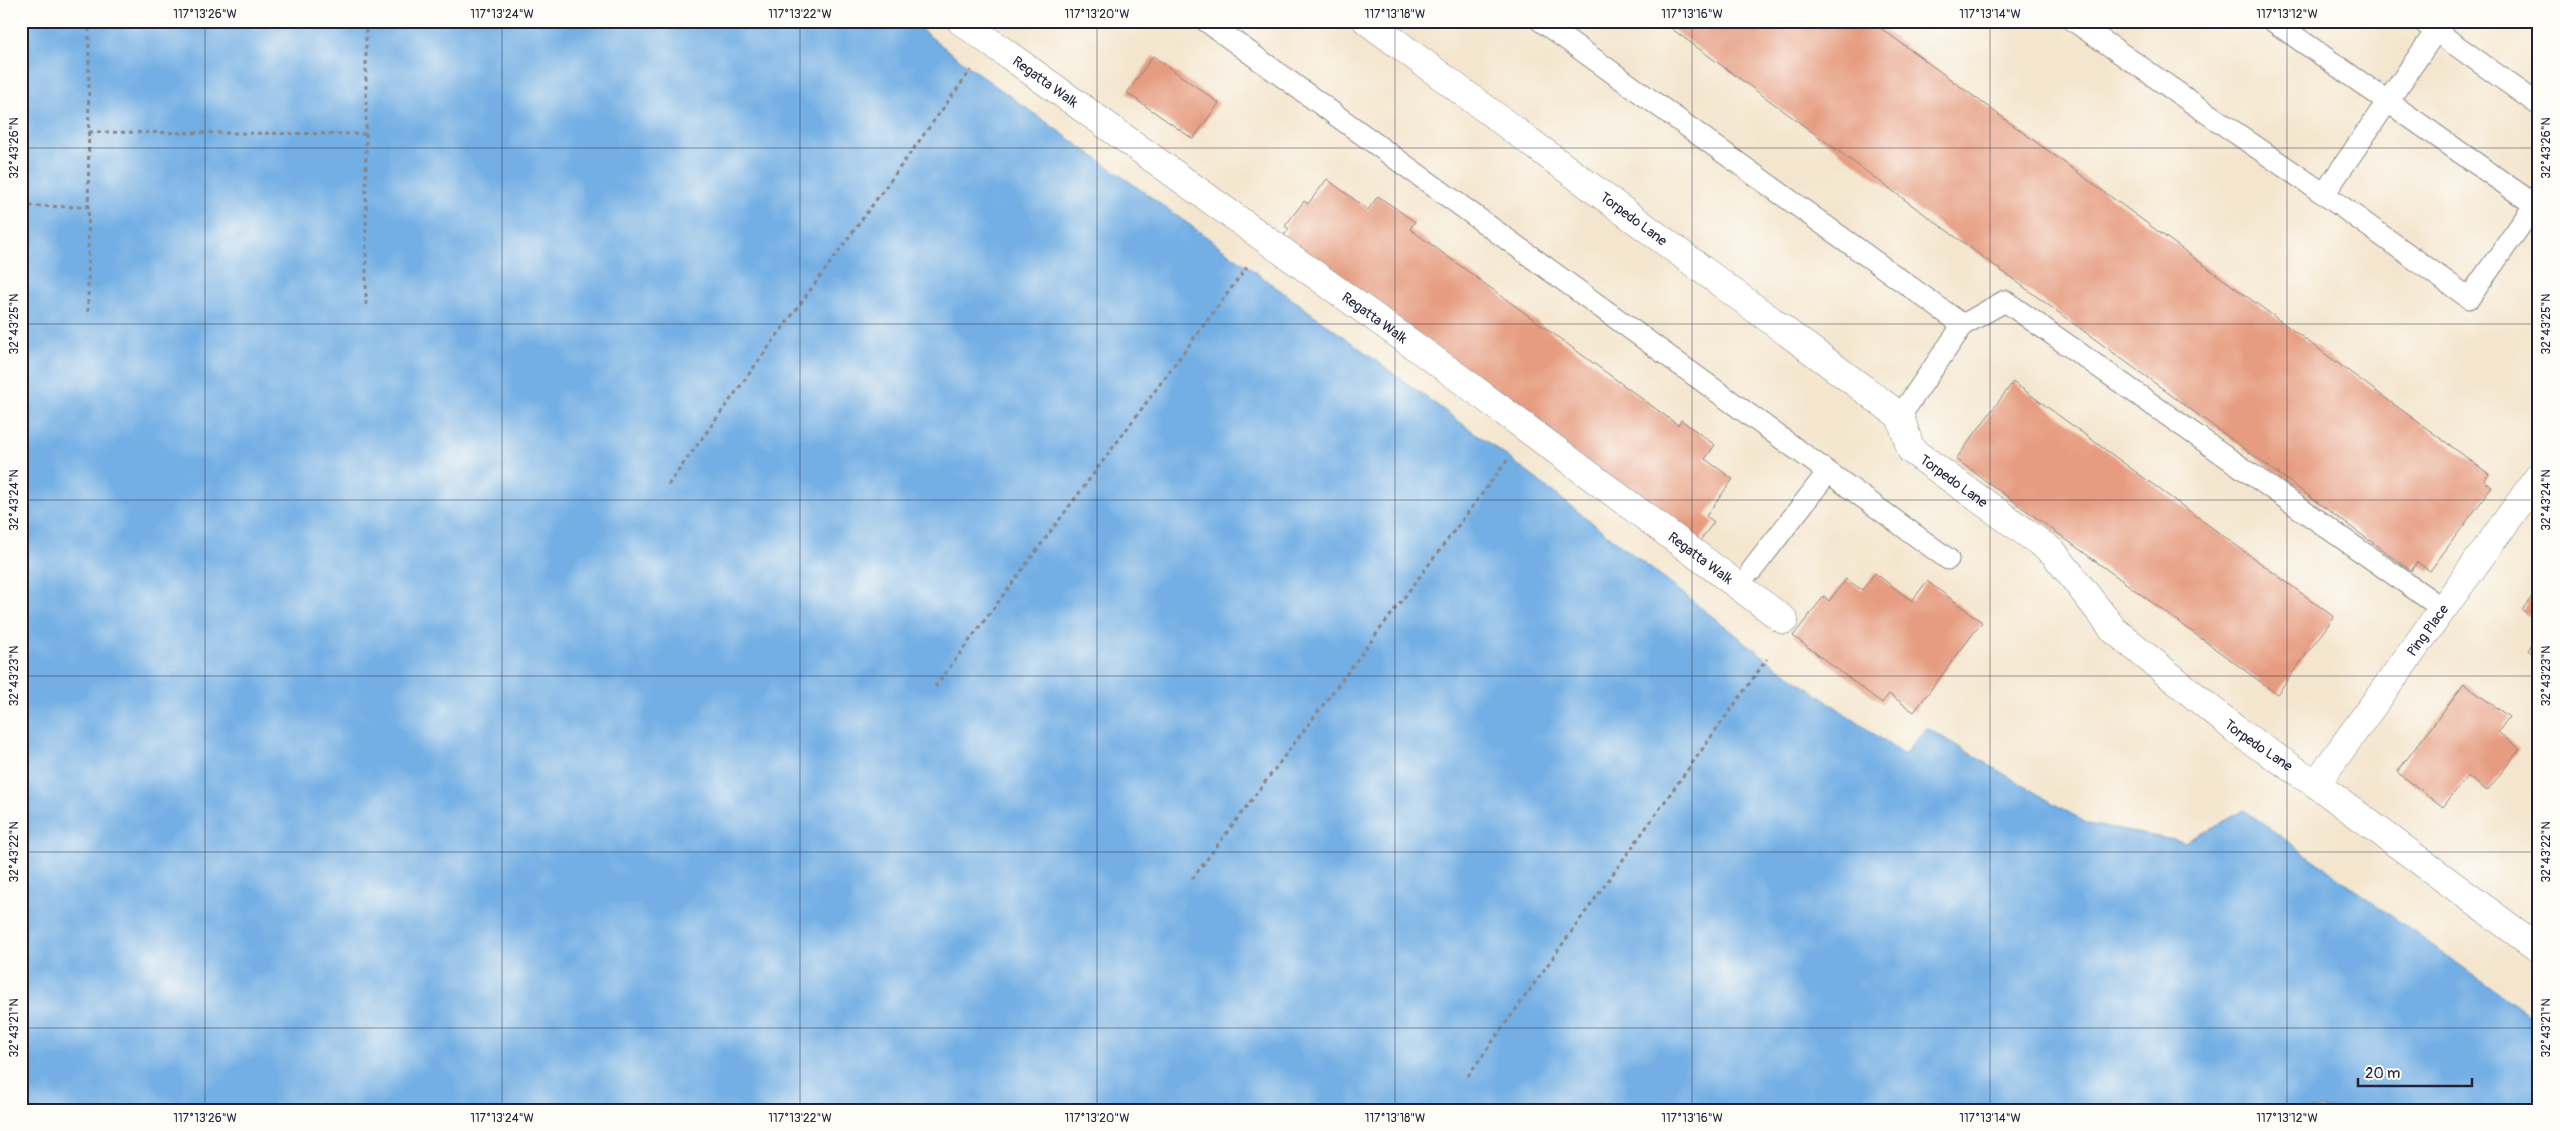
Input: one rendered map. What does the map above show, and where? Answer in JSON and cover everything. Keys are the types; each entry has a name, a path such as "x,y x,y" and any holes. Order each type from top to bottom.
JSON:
{"street":[{"name":"Regatta Walk","path":"961,21 1455,375 1784,620"},
{"name":"Torpedo Lane","path":"1366,21 1900,416 1911,450 2053,552 2114,630 2240,733 2316,784 2539,950"},
{"name":"Ping Place","path":"2316,784 2539,476"}],"lane":[{"path":"1206,21 1948,559"},
{"path":"1541,21 1963,325"},
{"path":"2074,21 2324,194 2469,298 2537,202 2274,21"},
{"path":"2324,194 2388,101 2434,25 2539,104"},
{"path":"1900,416 1963,325 2004,301 2442,609"},
{"path":"1752,570 1828,472"}],"path":[{"path":"88,312 89,21"},
{"path":"366,21 366,309"},
{"path":"554,28 559,21"},
{"path":"668,485 972,69"},
{"path":"89,132 365,134"},
{"path":"21,206 89,206"},
{"path":"935,687 1247,266"},
{"path":"1192,879 1509,458"},
{"path":"1468,1076 1767,660"}],"water":[{"path":"21,21 910,21 972,69 1247,266 1509,458 1767,659 1904,755 1927,728 2088,824 2185,842 2244,810 2539,1022 2539,1110 21,1110"}],"building":[{"path":"1661,21 1871,21 2489,474 2484,481 2492,487 2430,571 2417,562 2411,571"},
{"path":"1153,56 1219,103 1193,139 1127,93"},
{"path":"1327,179 1368,210 1378,196 1415,222 1410,229 1678,425 1681,420 1715,445 1705,459 1733,479 1706,516 1714,522 1698,543 1281,239 1289,229 1285,226 1304,201 1308,204"},
{"path":"2013,382 2334,617 2277,694 1956,459"},
{"path":"1875,573 1912,601 1927,581 1982,622 1914,712 1889,694 1882,703 1793,636 1824,596 1829,601 1846,579 1862,590"},
{"path":"2539,587 2539,622 2522,610"},
{"path":"2539,635 2539,658 2528,650"},
{"path":"2464,684 2509,717 2498,732 2520,749 2487,791 2467,776 2443,807 2397,772"}]}
